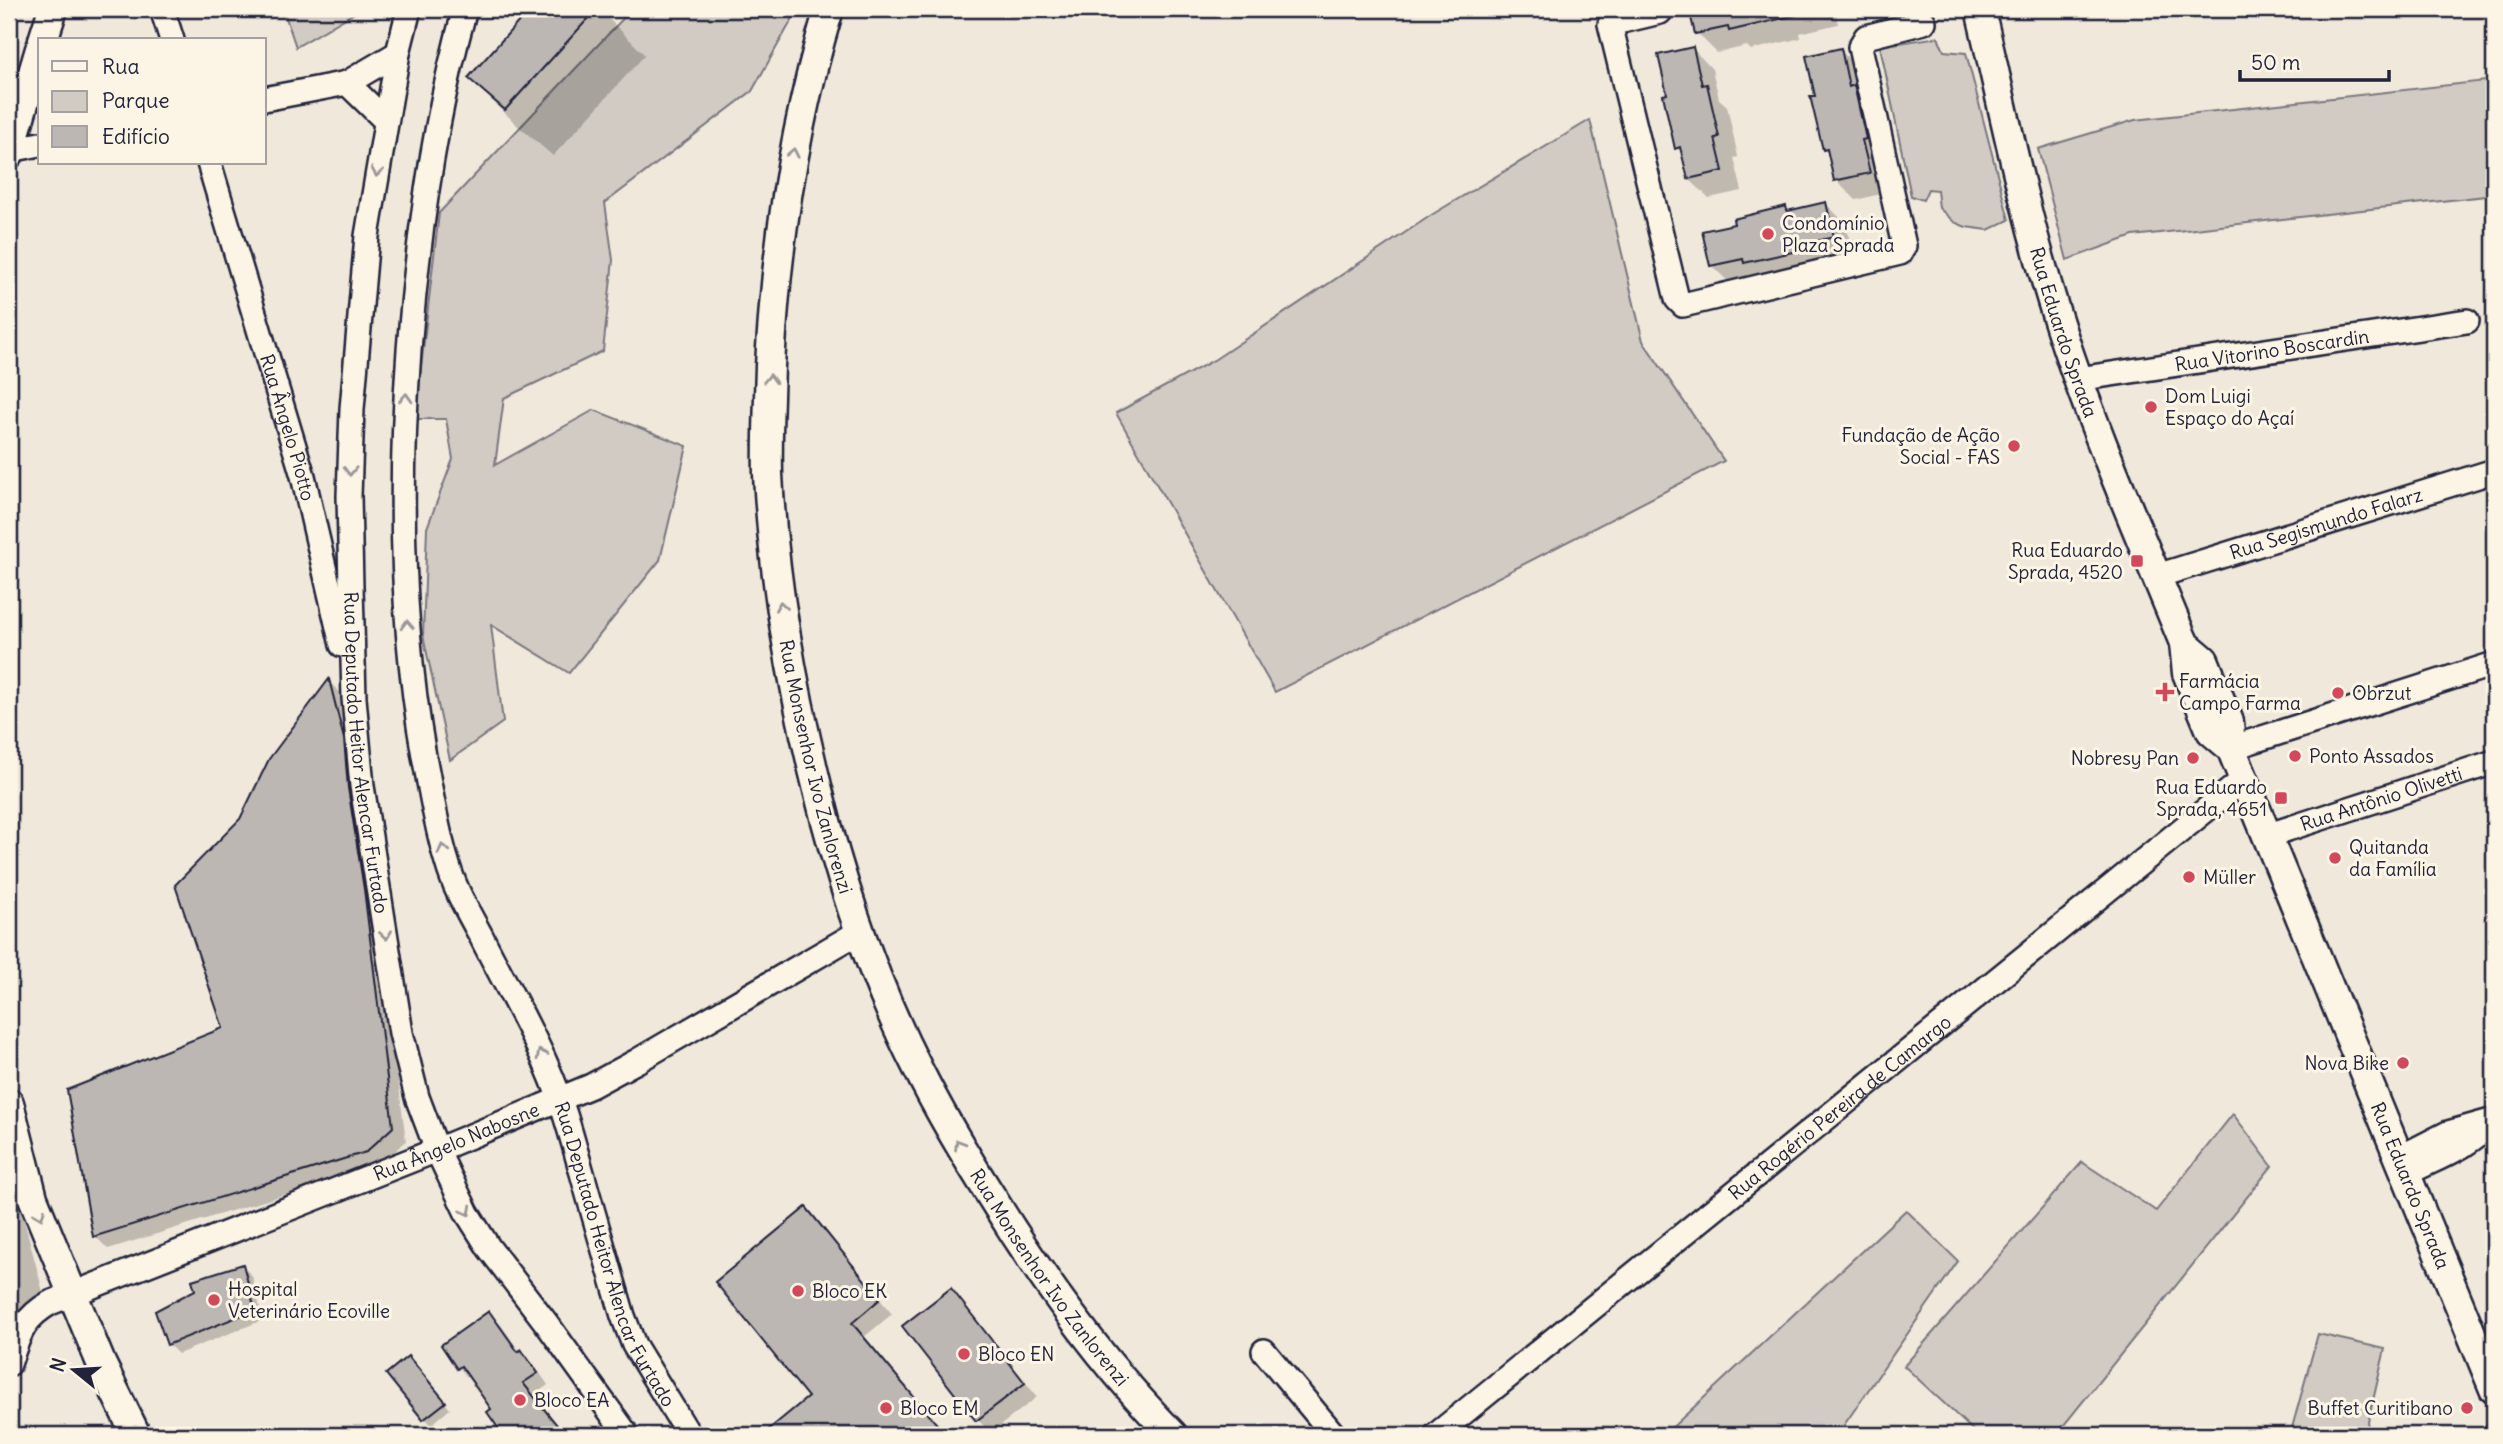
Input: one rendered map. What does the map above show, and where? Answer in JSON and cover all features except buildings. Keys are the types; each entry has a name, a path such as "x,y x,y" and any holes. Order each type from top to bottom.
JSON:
{"main road":[{"path":"44,38 53,9"},
{"name":"Rua Monsenhor Ivo Zanlorenzi","path":"829,9 788,176 773,320 768,472 787,649 825,821 859,932 894,1019 942,1116 1014,1233 1085,1332 1132,1391 1173,1435"},
{"name":"Rua Eduardo Sprada","path":"1980,9 2028,219 2078,379 2184,643 2204,660 2230,722 2231,748 2494,1389"},
{"path":"9,152 38,56"},
{"path":"9,1103 33,1198 72,1294 136,1435"}],"street":[{"path":"162,9 171,38"},
{"name":"Rua Deputado Heitor Alencar Furtado","path":"409,9 398,53 367,236 352,409 349,496 354,698 362,786 401,1033 417,1097 437,1150 467,1213 489,1248 548,1324 627,1435"},
{"name":"Rua Deputado Heitor Alencar Furtado","path":"465,9 442,102 429,176 412,312 406,391 402,503 407,639 420,733 447,864 458,892 536,1042 561,1099 623,1316 634,1345 689,1435"},
{"path":"1660,12 1610,24 1676,299 1683,305 1900,253 1904,246 1860,47 1866,37 1924,22"},
{"path":"266,99 347,83 398,53"},
{"path":"347,83 386,121"},
{"path":"9,152 38,145"},
{"name":"Rua Ângelo Piotto","path":"209,164 303,475 354,698"},
{"name":"Rua Vitorino Boscardin","path":"2078,379 2467,321"},
{"name":"Rua Segismundo Falarz","path":"2157,576 2494,471"},
{"path":"2231,748 2494,664"},
{"name":"Rua Antônio Olivetti","path":"2266,836 2494,762"},
{"name":"Rua Rogério Pereira de Camargo","path":"1436,1435 2244,779"},
{"name":"Rua Ângelo Nabosne","path":"9,1364 20,1330 27,1319 44,1306 561,1099 613,1075 859,932"},
{"path":"2403,1166 2448,1133 2493,1121"},
{"path":"1264,1351 1334,1435"}],"green space":[{"path":"283,9 361,9 296,47"},
{"path":"632,9 798,9 752,91 605,203 613,260 603,351 504,398 495,465 594,410 687,446 660,560 569,673 491,625 503,722 450,760 423,635 427,528 453,459 446,419 415,419 439,213"},
{"path":"1938,37 1944,51 1966,53 2009,220 1988,230 1966,227 1954,222 1939,208 1937,190 1928,189 1923,200 1911,196 1880,46"},
{"path":"2494,80 2494,195 2133,236 2067,260 2038,149 2135,120"},
{"path":"1590,120 1643,341 1724,461 1275,692 1116,413 1214,360 1433,214"},
{"path":"2233,1114 2272,1166 2056,1435 1978,1435 1904,1366 2082,1162 2156,1211"},
{"path":"1906,1210 1958,1261 1837,1435 1664,1435"},
{"path":"2318,1334 2385,1349 2365,1435 2290,1435"}],"place":[{"name":"Condomínio Plaza Sprada","path":"1768,234"},
{"name":"Dom Luigi Espaço do Açaí","path":"2151,407"},
{"name":"Fundação de Ação Social - FAS","path":"2014,446"},
{"name":"Rua Eduardo Sprada, 4520","path":"2137,561"},
{"name":"Farmácia Campo Farma","path":"2165,692"},
{"name":"Obrzut","path":"2338,693"},
{"name":"Ponto Assados","path":"2295,756"},
{"name":"Nobresy Pan","path":"2193,758"},
{"name":"Rua Eduardo Sprada, 4651","path":"2281,798"},
{"name":"Quitanda da Família","path":"2335,858"},
{"name":"Müller","path":"2189,877"},
{"name":"Nova Bike","path":"2403,1063"},
{"name":"Bloco EK","path":"798,1291"},
{"name":"Hospital Veterinário Ecoville","path":"214,1300"},
{"name":"Bloco EN","path":"964,1354"},
{"name":"Bloco EA","path":"520,1400"},
{"name":"Bloco EM","path":"886,1408"},
{"name":"Buffet Curitibano","path":"2467,1408"}]}
